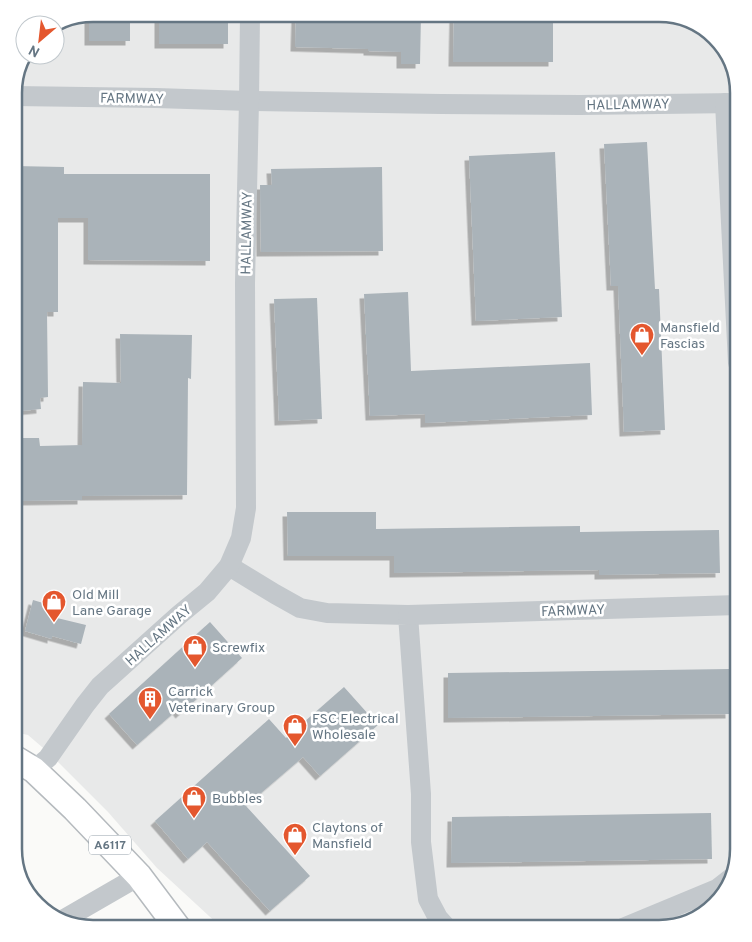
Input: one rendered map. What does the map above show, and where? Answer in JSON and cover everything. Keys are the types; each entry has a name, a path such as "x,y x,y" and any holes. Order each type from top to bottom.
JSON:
{"main road":[{"name":"A6117","path":"24,764 76,809 139,876 171,919"}],"street":[{"path":"249,101 250,22"},
{"name":"FARMWAY","path":"23,96 249,101"},
{"name":"HALLAMWAY","path":"24,764 48,758 100,686 207,592 229,566 241,538 246,508 245,283 249,101 571,105 729,103"},
{"name":"FARMWAY","path":"229,566 300,608 327,613 408,615 729,605"},
{"path":"408,615 421,794 421,842 428,899 439,919"},
{"path":"70,916 139,876"},
{"path":"645,919 717,889"}],"shaded area":[{"path":"93,22 663,23 682,26 694,32 709,43 718,54 729,84 729,849 726,872 718,888 698,908 668,919 212,919 157,868 108,812 49,753 28,735 22,734 23,89 28,66 65,65 65,28"}],"building":[{"path":"130,22 130,41 89,41 89,23"},
{"path":"159,22 228,22 228,44 159,44"},
{"path":"296,22 421,23 420,64 401,64 401,52 295,47"},
{"path":"454,23 553,23 553,62 453,62"},
{"path":"647,142 655,289 659,289 665,430 624,432 618,286 611,286 604,144"},
{"path":"555,152 562,317 476,321 469,156"},
{"path":"23,166 64,167 64,174 210,174 210,261 88,260 88,218 58,218 58,312 47,312 48,397 40,398 41,409 23,411"},
{"path":"382,167 383,251 261,252 260,185 272,185 271,169"},
{"path":"408,292 411,371 590,363 592,415 425,423 425,414 370,416 364,294"},
{"path":"317,298 322,419 279,421 274,299"},
{"path":"120,334 192,335 191,379 188,378 187,495 82,496 82,500 22,501 23,438 39,438 40,446 82,445 83,382 121,383"},
{"path":"287,512 376,512 376,529 580,526 580,532 719,530 720,573 599,575 599,570 394,573 394,556 288,556"},
{"path":"33,600 60,608 57,618 86,625 81,644 52,636 52,639 25,631"},
{"name":"Screwfix","path":"210,622 242,658 180,714 177,710 137,745 109,714"},
{"path":"729,669 729,714 448,718 448,673"},
{"path":"344,687 378,725 320,776 303,757 246,806 310,876 270,911 207,842 188,859 155,821 269,719 286,738"},
{"path":"711,813 712,859 451,863 452,817"}],"place":[{"name":"Mansfield Fascias","path":"642,356"},
{"name":"Old Mill Lane Garage","path":"54,623"},
{"name":"Screwfix","path":"195,668"},
{"name":"Carrick Veterinary Group","path":"150,720"},
{"name":"FSC Electrical Wholesale","path":"295,747"},
{"name":"Bubbles","path":"194,819"},
{"name":"Claytons of Mansfield","path":"295,856"}]}
